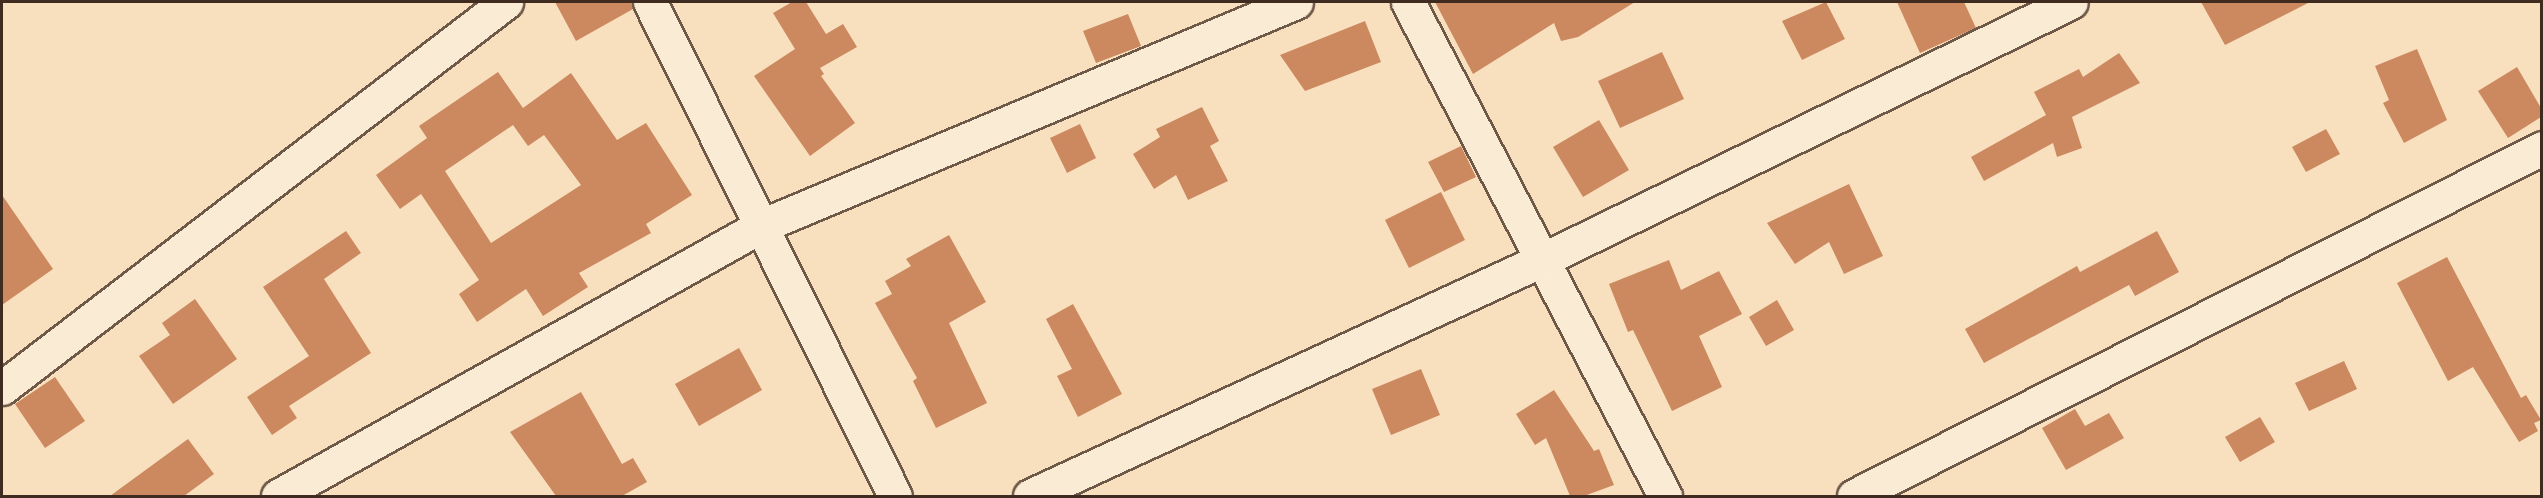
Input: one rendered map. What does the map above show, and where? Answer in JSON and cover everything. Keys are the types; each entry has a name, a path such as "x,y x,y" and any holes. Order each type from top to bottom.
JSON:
{"street":[{"path":"2,388 506,2"},
{"path":"650,2 895,496"},
{"path":"278,496 761,226 1296,2"},
{"path":"1408,2 1545,259 1665,496"},
{"path":"1030,496 1545,259 2071,2"},
{"path":"1854,496 2541,148"}],"building":[{"path":"555,2 631,2 633,9 576,41"},
{"path":"792,2 806,2 826,34 843,24 857,47 820,68 824,74 821,76 855,123 810,156 754,76 795,49 773,13"},
{"path":"1435,2 1635,2 1578,37 1561,41 1554,23 1473,74"},
{"path":"1826,2 1845,39 1802,60 1782,21"},
{"path":"1897,2 1964,2 1976,28 1920,53"},
{"path":"2201,2 2310,2 2225,45"},
{"path":"1128,14 1141,46 1096,63 1083,31"},
{"path":"1365,21 1381,62 1305,91 1280,55"},
{"path":"2417,49 2447,120 2404,143 2383,103 2389,100 2375,66"},
{"path":"1662,52 1684,99 1620,128 1598,81"},
{"path":"2119,53 2140,83 2072,117 2082,148 2057,157 2053,143 1984,181 1971,157 2046,115 2034,92 2079,69 2083,77"},
{"path":"2517,67 2541,108 2541,117 2508,138 2478,91"},
{"path":"498,72 523,108 571,73 617,140 646,123 692,195 646,224 651,233 579,273 588,287 543,316 526,289 477,322 459,294 479,280 421,194 400,209 376,175 427,138 419,126","holes":["513,125 528,146 544,135 581,185 491,243 445,171"]},
{"path":"1202,107 1219,141 1210,146 1228,181 1188,200 1176,175 1154,189 1133,154 1160,137 1156,129"},
{"path":"1599,120 1629,170 1583,197 1553,147"},
{"path":"1080,124 1096,158 1067,173 1050,138"},
{"path":"2326,129 2340,154 2306,172 2292,147"},
{"path":"1461,146 1476,177 1444,192 1428,162"},
{"path":"1849,184 1883,256 1844,274 1829,242 1795,264 1767,223"},
{"path":"1441,192 1465,240 1409,268 1385,220"},
{"path":"2,195 53,269 2,305"},
{"path":"346,231 361,253 324,279 371,353 289,406 297,418 272,435 247,397 309,356 263,287"},
{"path":"2157,231 2179,272 2135,296 2129,285 1984,363 1965,329 2077,266 2080,272"},
{"path":"949,235 986,302 949,323 987,403 936,428 913,381 917,378 875,303 892,294 885,281 911,266 906,259"},
{"path":"2447,257 2521,398 2526,395 2541,420 2534,423 2538,431 2519,442 2473,367 2448,381 2397,283"},
{"path":"1669,260 1681,290 1719,271 1742,314 1699,336 1722,387 1672,411 1633,330 1628,332 1609,284"},
{"path":"195,299 237,359 173,404 139,356 170,335 162,323"},
{"path":"1777,300 1794,330 1766,346 1749,317"},
{"path":"1073,304 1122,394 1078,417 1057,376 1072,369 1046,319"},
{"path":"739,348 762,390 699,426 675,384"},
{"path":"2344,361 2357,389 2309,411 2295,383"},
{"path":"1421,369 1440,415 1391,435 1372,389"},
{"path":"55,377 85,421 45,448 15,404"},
{"path":"1554,390 1594,451 1599,449 1614,485 1584,496 1570,496 1546,438 1535,445 1516,414"},
{"path":"581,392 622,464 633,458 647,482 622,496 556,496 510,432"},
{"path":"2075,409 2085,426 2109,413 2124,438 2066,470 2042,428"},
{"path":"2260,417 2275,442 2240,462 2225,437"},
{"path":"188,439 214,474 184,496 110,496"}]}
